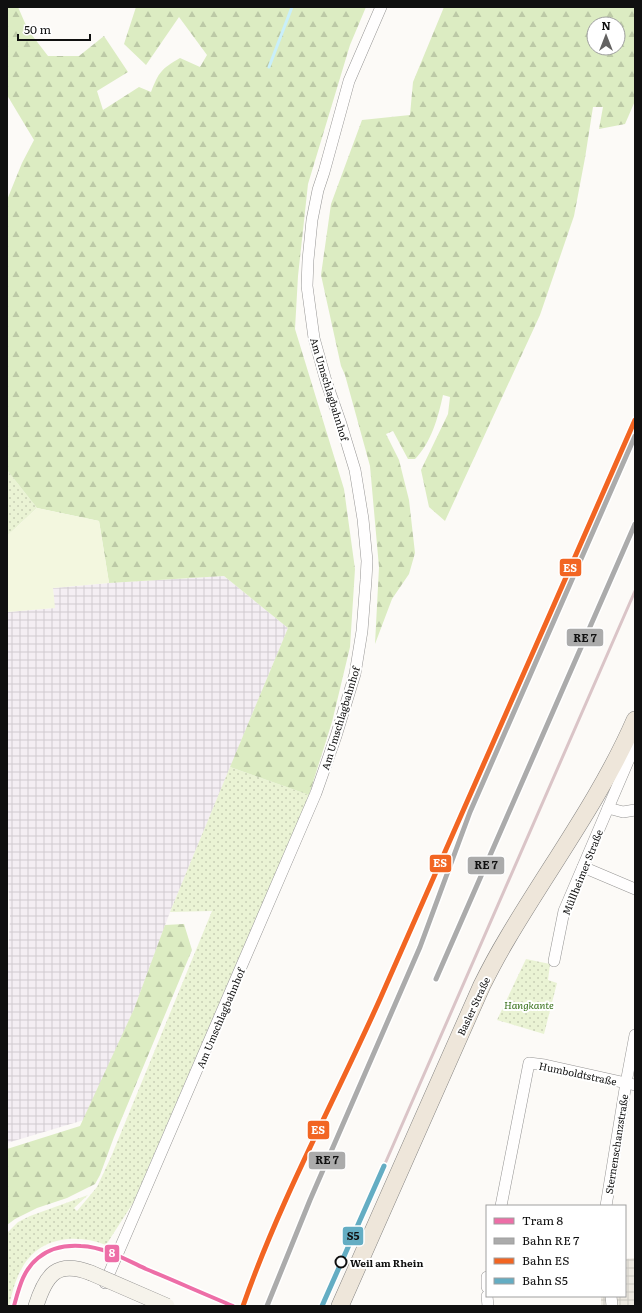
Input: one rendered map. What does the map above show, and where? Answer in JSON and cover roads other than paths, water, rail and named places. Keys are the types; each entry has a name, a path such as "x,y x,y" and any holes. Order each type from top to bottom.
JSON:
{"main road":[{"name":"Basler Straße","path":"340,1306 482,985 507,939 607,778 635,720"},
{"path":"36,1306 45,1283 56,1271 70,1268 91,1273 167,1306"}],"street":[{"name":"Am Umschlagbahnhof","path":"105,1283 316,793 336,736 355,674 362,637 366,580 363,519 353,463 326,381 314,338 307,286 308,260 310,232 318,190 349,81 381,7"},
{"name":"Müllheimer Straße","path":"554,961 564,911 635,745"},
{"path":"608,808 623,812 635,810"},
{"path":"583,866 635,889"},
{"name":"Sternenschanzstraße","path":"606,1205 630,1084 635,1035"},
{"name":"Humboldtstraße","path":"501,1205 529,1063 630,1084"}],"waterway":[{"path":"269,67 292,7"}],"railway":[{"path":"384,1166 635,591"}],"tram line":[{"name":"8","path":"14,1306 22,1280 29,1268 38,1258 53,1250 75,1246 90,1247 114,1254 233,1306"}],"rail line":[{"name":"ES","path":"243,1306 290,1189 380,999 635,420"},
{"name":"S5","path":"322,1306 384,1166"}],"place":[{"name":"Weil am Rhein","path":"341,1262"}],"park label":[{"name":"Hangkante","path":"529,1004"}]}
